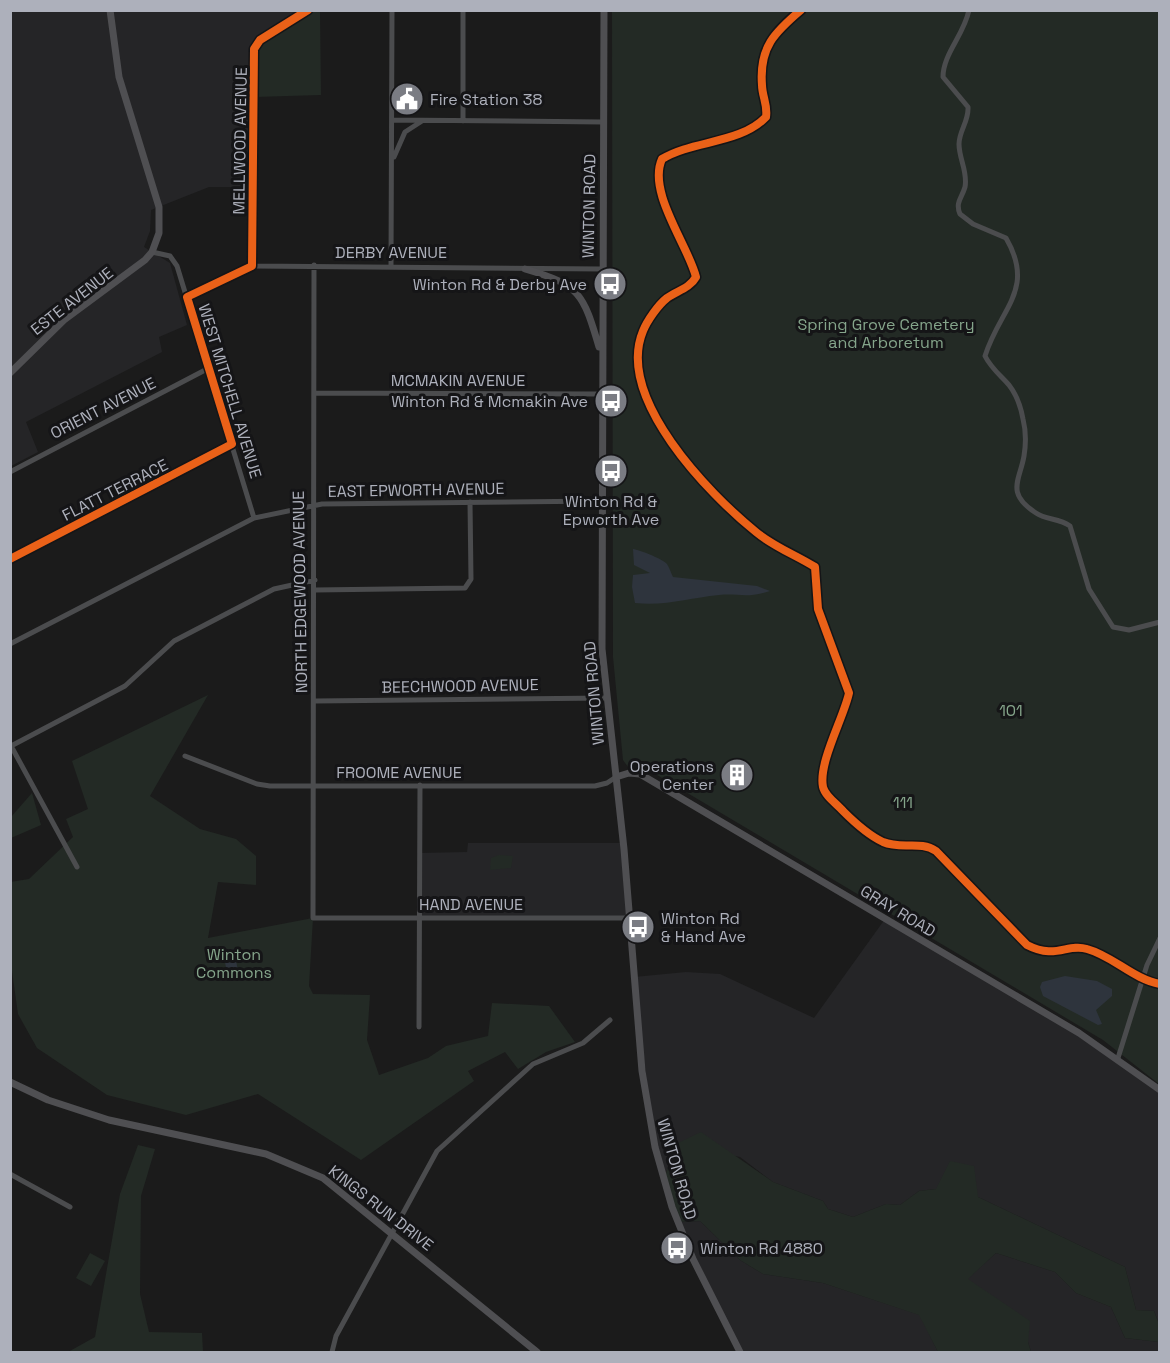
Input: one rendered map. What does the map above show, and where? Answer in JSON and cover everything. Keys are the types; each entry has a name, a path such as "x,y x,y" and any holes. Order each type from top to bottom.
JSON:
{"street":[{"path":"110,10 119,77 159,207 159,233 152,252"},
{"name":"MELLWOOD AVENUE","path":"252,266 254,49 260,40 308,10"},
{"path":"391,265 392,10"},
{"path":"463,10 463,121"},
{"name":"WINTON ROAD","path":"604,10 602,649 616,777 642,1071 655,1147 682,1235 740,1353"},
{"path":"801,10 781,26 765,50 762,87 767,108 766,117 747,129 691,149 671,153 662,159 659,165 659,183 679,240 696,277 693,283 666,299 643,331 636,357 639,378 656,418 691,468 756,533 785,552 815,567 818,609 849,693 836,727 826,766 823,782 826,793 851,819 881,841 896,847 925,845 936,851 1027,945 1045,952 1085,948 1144,979 1160,984"},
{"path":"969,10 962,34 947,57 943,77 968,107 967,123 959,142 965,175 965,187 958,203 960,214 973,224 1006,238 1019,269 1015,295 996,326 985,356 992,368 1013,392 1023,419 1025,450 1015,482 1017,489 1027,505 1038,515 1057,518 1070,526 1089,590 1113,627 1129,630 1160,622"},
{"path":"393,120 603,122"},
{"path":"392,162 405,132 412,125 430,120"},
{"name":"WEST MITCHELL AVENUE","path":"152,252 164,253 172,258 187,297 254,518"},
{"name":"ESTE AVENUE","path":"10,373 62,322 145,260 152,252"},
{"name":"NORTH EDGEWOOD AVENUE","path":"313,918 314,265"},
{"name":"DERBY AVENUE","path":"187,297 252,266 391,265 525,270 602,270"},
{"path":"525,270 556,278 580,296 585,304 602,355"},
{"name":"ORIENT AVENUE","path":"10,472 209,369"},
{"name":"MCMAKIN AVENUE","path":"314,393 603,394"},
{"name":"FLATT TERRACE","path":"10,559 232,444"},
{"name":"EAST EPWORTH AVENUE","path":"10,644 254,518 314,505 602,501"},
{"path":"315,590 465,588 471,579 470,502"},
{"path":"76,867 11,745 125,686 174,641 273,589 315,580"},
{"name":"BEECHWOOD AVENUE","path":"315,701 606,698"},
{"name":"FROOME AVENUE","path":"185,756 257,784 595,786 616,777"},
{"name":"GRAY ROAD","path":"616,777 628,773 640,774 1118,1058 1160,1090"},
{"path":"419,1027 420,785"},
{"name":"HAND AVENUE","path":"313,918 629,918"},
{"path":"1118,1058 1160,938"},
{"path":"332,1353 336,1336 391,1232 430,1161 447,1140 533,1064 583,1043 610,1020"},
{"name":"KINGS RUN DRIVE","path":"10,1082 48,1100 109,1120 246,1148 286,1160 328,1181 537,1353"},
{"path":"10,1174 70,1207"}],"shaded area":[{"path":"11,11 308,11 255,44 253,170 249,187 209,187 151,210 150,231 144,247 170,263 187,325 159,337 162,352 26,422 38,452 11,466"},
{"path":"633,549 650,554 666,563 673,577 757,586 770,591 754,595 719,595 668,603 635,603 632,587 633,575 650,573 634,565"},
{"path":"468,843 624,843 629,918 419,917 419,853 467,852"},
{"path":"885,919 1038,1009 1159,1090 1159,1324 1154,1311 1136,1310 1125,1267 978,1197 936,1189 919,1191 900,1205 886,1204 853,1217 828,1209 823,1201 773,1182 740,1157 676,1144 664,1179 655,1147 634,977 686,972 720,974 814,1018"},
{"path":"234,949 238,971 227,973 223,951"},
{"path":"1065,976 1097,981 1112,989 1112,996 1096,1010 1102,1024 1098,1025 1043,996 1040,987 1042,982"},
{"path":"700,1221 740,1260 763,1274 823,1283 920,1315 938,1352 740,1352 677,1222"},
{"path":"996,1253 1055,1272 1076,1293 1111,1307 1125,1338 1159,1342 1159,1352 1031,1352 1028,1342 967,1279"}],"green space":[{"path":"308,11 320,11 321,95 254,97 255,44"},
{"name":"Spring Grove Cemetery and Arboretum","path":"612,11 1159,11 1159,1084 1103,1040 647,769 628,767 623,760 613,657"},
{"name":"Winton Commons","path":"208,695 150,796 200,829 236,839 256,856 256,885 218,882 208,938 313,918 309,986 313,994 370,995 367,1040 379,1075 428,1058 446,1046 488,1036 492,1003 549,1006 575,1042 546,1052 518,1069 505,1052 468,1071 474,1081 361,1160 258,1094 186,1115 107,1095 37,1048 18,1014 11,964 10,882 29,879 73,837 66,819 88,809 72,761"},
{"path":"32,793 41,825 11,838 11,817"},
{"path":"499,855 513,856 511,868 490,870 491,858"},
{"path":"701,1132 773,1182 823,1201 828,1209 853,1217 886,1204 900,1205 919,1191 936,1189 950,1161 974,1166 978,1197 1125,1267 1136,1310 1154,1311 1159,1324 1159,1342 1125,1338 1111,1307 1076,1293 1055,1272 996,1253 968,1279 1030,1321 1028,1342 1031,1352 938,1352 919,1315 823,1283 763,1274 740,1260 700,1221 677,1222 664,1179 676,1144"},
{"path":"138,1145 155,1149 141,1196 140,1294 149,1332 202,1333 203,1352 68,1352 95,1337 120,1194"},
{"path":"90,1253 105,1261 91,1286 76,1278"}],"cycle path":[{"path":"10,559 232,444 187,297 252,266 254,49 260,40 308,10"},
{"path":"801,10 776,33 766,50 762,72 766,117 743,132 688,148 662,159 659,172 664,202 696,277 687,287 664,301 653,313 645,327 638,357 642,385 654,414 671,442 715,494 763,537 815,567 818,609 849,693 824,766 823,787 829,797 862,828 883,842 924,846 936,851 1027,945 1046,951 1087,949 1141,977 1160,984"}],"place":[{"name":"Fire Station 38","path":"407,99"},
{"name":"Winton Rd & Derby Ave","path":"610,284"},
{"name":"Winton Rd & Mcmakin Ave","path":"611,401"},
{"name":"Winton Rd & Epworth Ave","path":"611,471"},
{"name":"Operations Center","path":"737,775"},
{"name":"Winton Rd & Hand Ave","path":"638,927"},
{"name":"Winton Rd 4880","path":"677,1248"}],"park label":[{"name":"101","path":"1011,710"},
{"name":"111","path":"903,802"}]}
